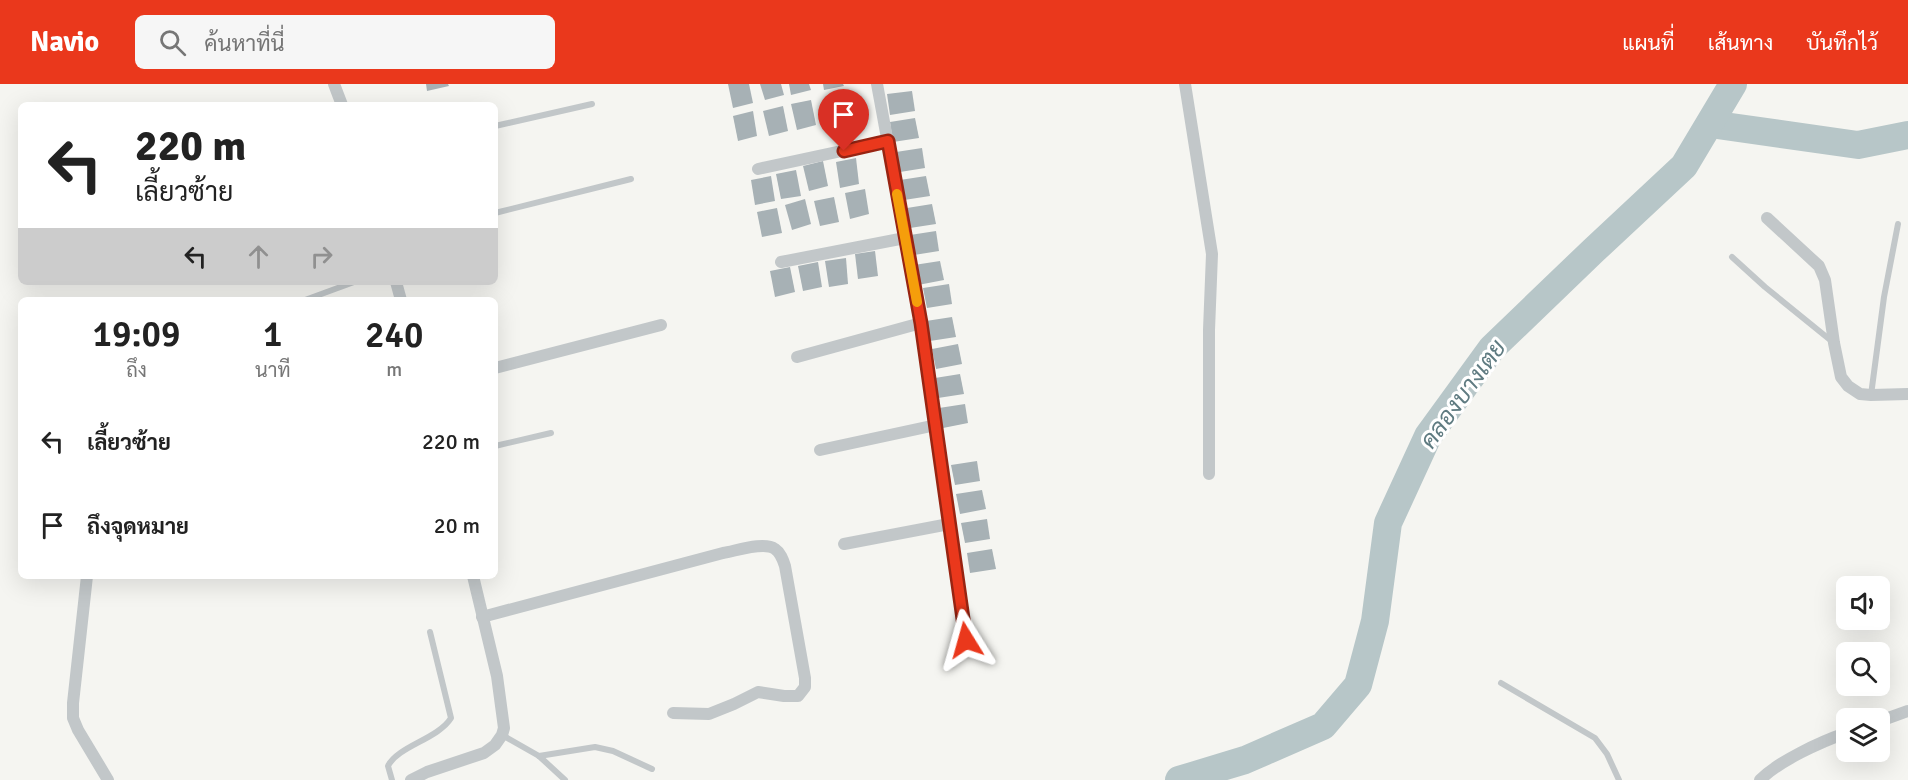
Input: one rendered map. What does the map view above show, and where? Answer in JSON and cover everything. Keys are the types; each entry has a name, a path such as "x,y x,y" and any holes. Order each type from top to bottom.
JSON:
{"street":[{"path":"334,84 341,102"},
{"path":"877,84 921,323 966,640"},
{"path":"1185,84 1212,254 1209,330 1209,474"},
{"path":"758,169 888,141"},
{"path":"1767,219 1819,266 1825,280 1841,377 1848,386 1860,394 1908,394"},
{"path":"782,262 905,238"},
{"path":"796,357 921,323"},
{"path":"498,367 661,325"},
{"path":"820,450 936,425"},
{"path":"844,544 949,524"},
{"path":"482,617 723,553 768,546 776,549 785,566 805,687 798,696 758,692 709,714 672,713"},
{"path":"87,579 73,718 108,780"},
{"path":"411,780 427,772 484,753 495,745 502,735 504,728 497,676 474,579"},
{"path":"1890,717 1908,711"},
{"path":"1760,780 1769,771 1836,737"}],"lane":[{"path":"498,125 592,104"},
{"path":"498,212 631,179"},
{"path":"1871,395 1884,297 1898,224"},
{"path":"1732,257 1834,343"},
{"path":"313,297 346,285"},
{"path":"498,445 551,433"},
{"path":"392,780 388,766 393,758 441,730 451,718 430,632"},
{"path":"1501,683 1595,738 1607,754 1619,780"},
{"path":"502,735 539,756 565,780"},
{"path":"539,756 595,747 613,751 652,769"}],"building":[{"path":"426,84 448,84 449,86 427,91"},
{"path":"728,84 749,84 753,103 733,108"},
{"path":"760,84 781,84 784,95 765,100"},
{"path":"789,84 809,84 811,90 791,95"},
{"path":"823,84 843,84 844,86 824,90"},
{"path":"912,91 915,111 890,115 887,94"},
{"path":"844,94 848,119 829,123 824,98"},
{"path":"811,100 816,125 797,130 791,104"},
{"path":"783,106 788,131 769,136 763,111"},
{"path":"753,111 757,136 738,141 733,116"},
{"path":"915,118 919,138 893,142 890,122"},
{"path":"922,148 925,168 900,172 896,152"},
{"path":"856,158 859,184 840,188 836,162"},
{"path":"823,161 828,186 809,191 803,166"},
{"path":"796,170 801,196 781,199 776,174"},
{"path":"771,176 775,201 755,205 751,180"},
{"path":"926,176 930,196 904,200 900,180"},
{"path":"865,189 869,214 850,219 845,193"},
{"path":"834,197 839,222 820,226 814,201"},
{"path":"805,199 811,224 792,230 785,205"},
{"path":"932,204 936,224 910,228 907,208"},
{"path":"777,208 782,233 762,237 757,212"},
{"path":"936,231 939,251 914,255 910,235"},
{"path":"875,251 878,276 858,279 855,254"},
{"path":"846,258 848,284 829,287 825,261"},
{"path":"940,261 944,280 918,285 914,265"},
{"path":"818,262 822,287 803,291 798,266"},
{"path":"790,267 795,292 775,297 770,271"},
{"path":"949,284 952,304 927,308 923,288"},
{"path":"952,317 956,337 930,341 926,321"},
{"path":"958,344 962,364 936,369 932,349"},
{"path":"960,374 964,394 938,398 935,378"},
{"path":"965,404 968,423 943,428 939,408"},
{"path":"977,461 980,481 955,485 951,465"},
{"path":"982,490 986,509 960,514 956,494"},
{"path":"987,519 990,539 965,543 961,523"},
{"path":"992,549 996,569 970,573 967,553"}],"waterway":[{"name":"คลองบางเตย","path":"1179,780 1245,760 1323,726 1358,685 1375,621 1388,523 1428,436 1492,348 1684,166 1733,84"},
{"path":"1710,124 1858,145 1908,135"}],"slow traffic":[{"path":"897,194 917,302"}],"route":[{"path":"844,151 888,141 921,323 966,640"}]}
